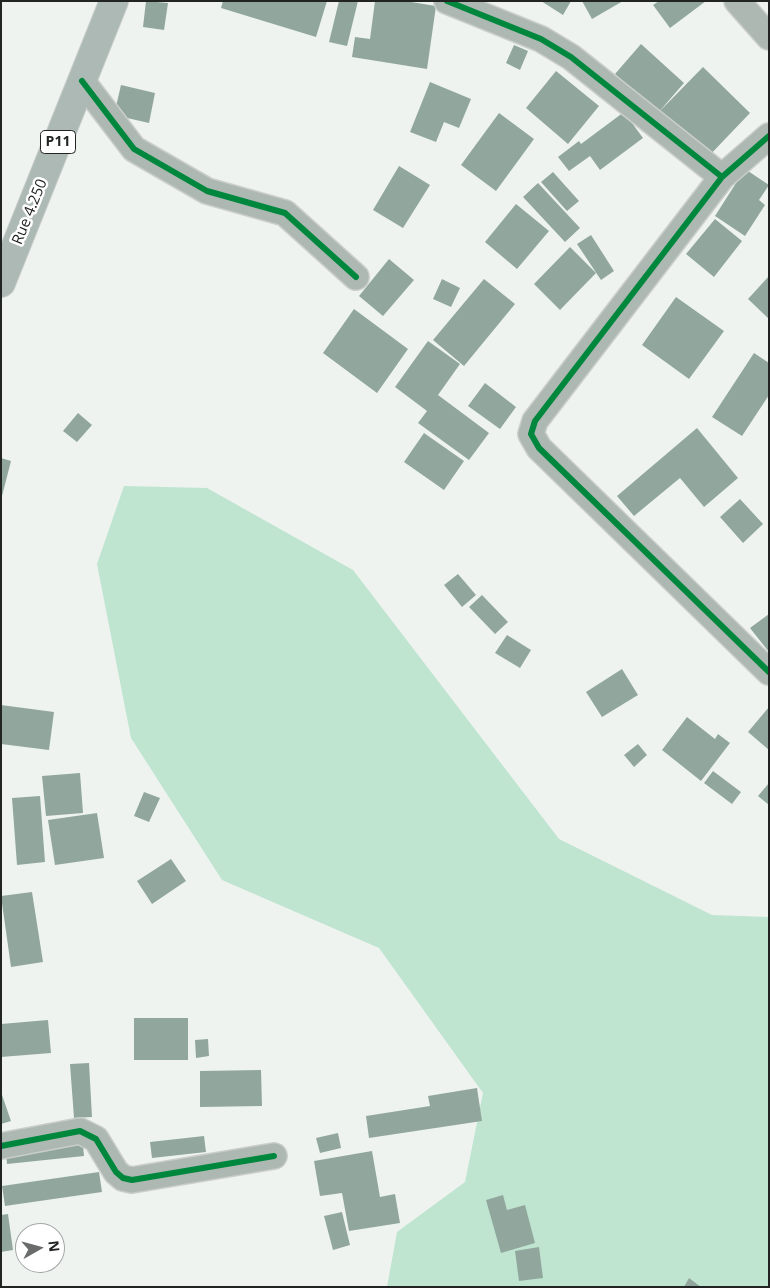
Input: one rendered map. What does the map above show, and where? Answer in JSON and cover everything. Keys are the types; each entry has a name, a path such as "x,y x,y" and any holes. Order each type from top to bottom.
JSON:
{"main road":[{"name":"Rue 4.250","path":"1,283 114,1"}],"street":[{"path":"447,1 541,39 571,57 722,177"},
{"path":"737,1 769,37"},
{"path":"82,81 134,149 207,191 285,213 356,277"},
{"path":"769,136 722,177 534,421 531,434 539,448 769,672"},
{"path":"1,1146 80,1131 96,1139 116,1172 123,1178 132,1180 274,1156"}],"green space":[{"path":"124,486 207,488 353,570 559,839 712,915 769,917 769,1287 387,1287 397,1232 465,1182 483,1093 379,948 222,880 131,738 97,564"}],"building":[{"path":"146,1 168,3 164,30 143,27"},
{"path":"223,1 327,1 316,37 221,8"},
{"path":"339,1 358,1 347,46 329,42"},
{"path":"375,1 405,1 436,6 427,69 352,57 355,37 370,39"},
{"path":"541,1 571,1 563,15"},
{"path":"582,1 623,1 592,19"},
{"path":"659,1 706,1 670,28 653,5"},
{"path":"641,44 684,83 658,113 615,74"},
{"path":"514,45 528,51 520,70 506,63"},
{"path":"703,67 750,113 706,159 658,113"},
{"path":"556,71 599,106 568,144 526,108"},
{"path":"430,82 471,99 459,128 444,122 436,142 410,132"},
{"path":"121,85 155,93 149,123 114,115"},
{"path":"624,112 643,138 600,170 590,156 569,171 558,157 579,141 581,144"},
{"path":"499,113 534,139 496,191 461,165"},
{"path":"399,166 430,185 403,228 373,210"},
{"path":"745,169 769,185 759,200 765,205 745,236 715,216"},
{"path":"553,172 579,201 567,211 541,182"},
{"path":"538,183 580,228 565,242 523,197"},
{"path":"516,204 549,231 517,269 485,242"},
{"path":"715,219 742,241 714,277 686,254"},
{"path":"591,235 614,271 601,280 577,244"},
{"path":"570,247 596,273 560,310 534,284"},
{"path":"389,259 414,280 383,316 359,296"},
{"path":"769,276 769,319 748,299"},
{"path":"442,279 460,288 451,307 433,299"},
{"path":"484,279 515,304 464,366 433,340"},
{"path":"676,297 724,331 689,379 642,345"},
{"path":"354,309 408,349 377,393 323,353"},
{"path":"428,341 460,364 438,395 489,433 469,460 418,423 427,411 395,387"},
{"path":"754,353 769,363 769,395 742,436 712,417"},
{"path":"485,383 516,407 500,429 468,406"},
{"path":"78,413 92,425 77,442 63,431"},
{"path":"697,428 738,478 704,507 680,478 634,516 617,496"},
{"path":"424,433 464,461 444,490 404,462"},
{"path":"1,458 11,461 2,496 1,496"},
{"path":"740,499 763,524 743,543 720,517"},
{"path":"458,574 476,595 462,607 444,585"},
{"path":"482,595 508,622 495,634 469,607"},
{"path":"769,614 769,652 750,628"},
{"path":"507,635 531,650 520,668 495,653"},
{"path":"622,669 638,695 602,717 586,692"},
{"path":"1,705 54,712 49,750 1,744"},
{"path":"769,707 769,750 748,732"},
{"path":"687,717 715,739 718,734 730,743 701,781 662,750"},
{"path":"638,744 647,755 634,767 624,755"},
{"path":"713,771 741,792 732,804 704,783"},
{"path":"80,773 83,813 46,816 42,776"},
{"path":"769,783 769,805 758,796"},
{"path":"144,792 160,798 149,822 134,816"},
{"path":"40,796 45,862 17,865 12,798"},
{"path":"97,813 104,858 55,865 48,820"},
{"path":"171,859 186,881 152,904 137,881"},
{"path":"32,892 43,962 11,967 1,896"},
{"path":"134,1018 188,1018 188,1060 134,1060"},
{"path":"48,1020 51,1053 1,1057 1,1024"},
{"path":"208,1039 209,1056 196,1058 195,1040"},
{"path":"89,1063 92,1117 74,1118 70,1064"},
{"path":"261,1070 262,1106 200,1107 200,1071"},
{"path":"477,1088 482,1121 369,1138 366,1116 430,1106 428,1096"},
{"path":"1,1092 11,1121 1,1124"},
{"path":"338,1133 341,1148 320,1153 316,1138"},
{"path":"82,1135 84,1156 7,1164 5,1143"},
{"path":"204,1136 206,1152 152,1158 150,1142"},
{"path":"372,1151 380,1197 395,1194 400,1223 349,1231 342,1193 320,1196 314,1161"},
{"path":"99,1172 102,1192 5,1206 2,1186"},
{"path":"503,1195 507,1210 525,1205 535,1243 501,1253 486,1200"},
{"path":"342,1212 350,1245 333,1250 324,1216"},
{"path":"8,1214 13,1250 1,1252 1,1215"},
{"path":"539,1247 543,1278 519,1281 515,1251"},
{"path":"689,1278 701,1287 684,1287"}],"cycle path":[{"path":"447,1 541,39 571,57 722,177"},
{"path":"82,81 134,149 207,191 285,213 356,277"},
{"path":"769,136 722,177 535,421 531,434 539,448 769,672"},
{"path":"1,1146 80,1131 96,1139 116,1172 123,1178 132,1180 274,1156"}]}
